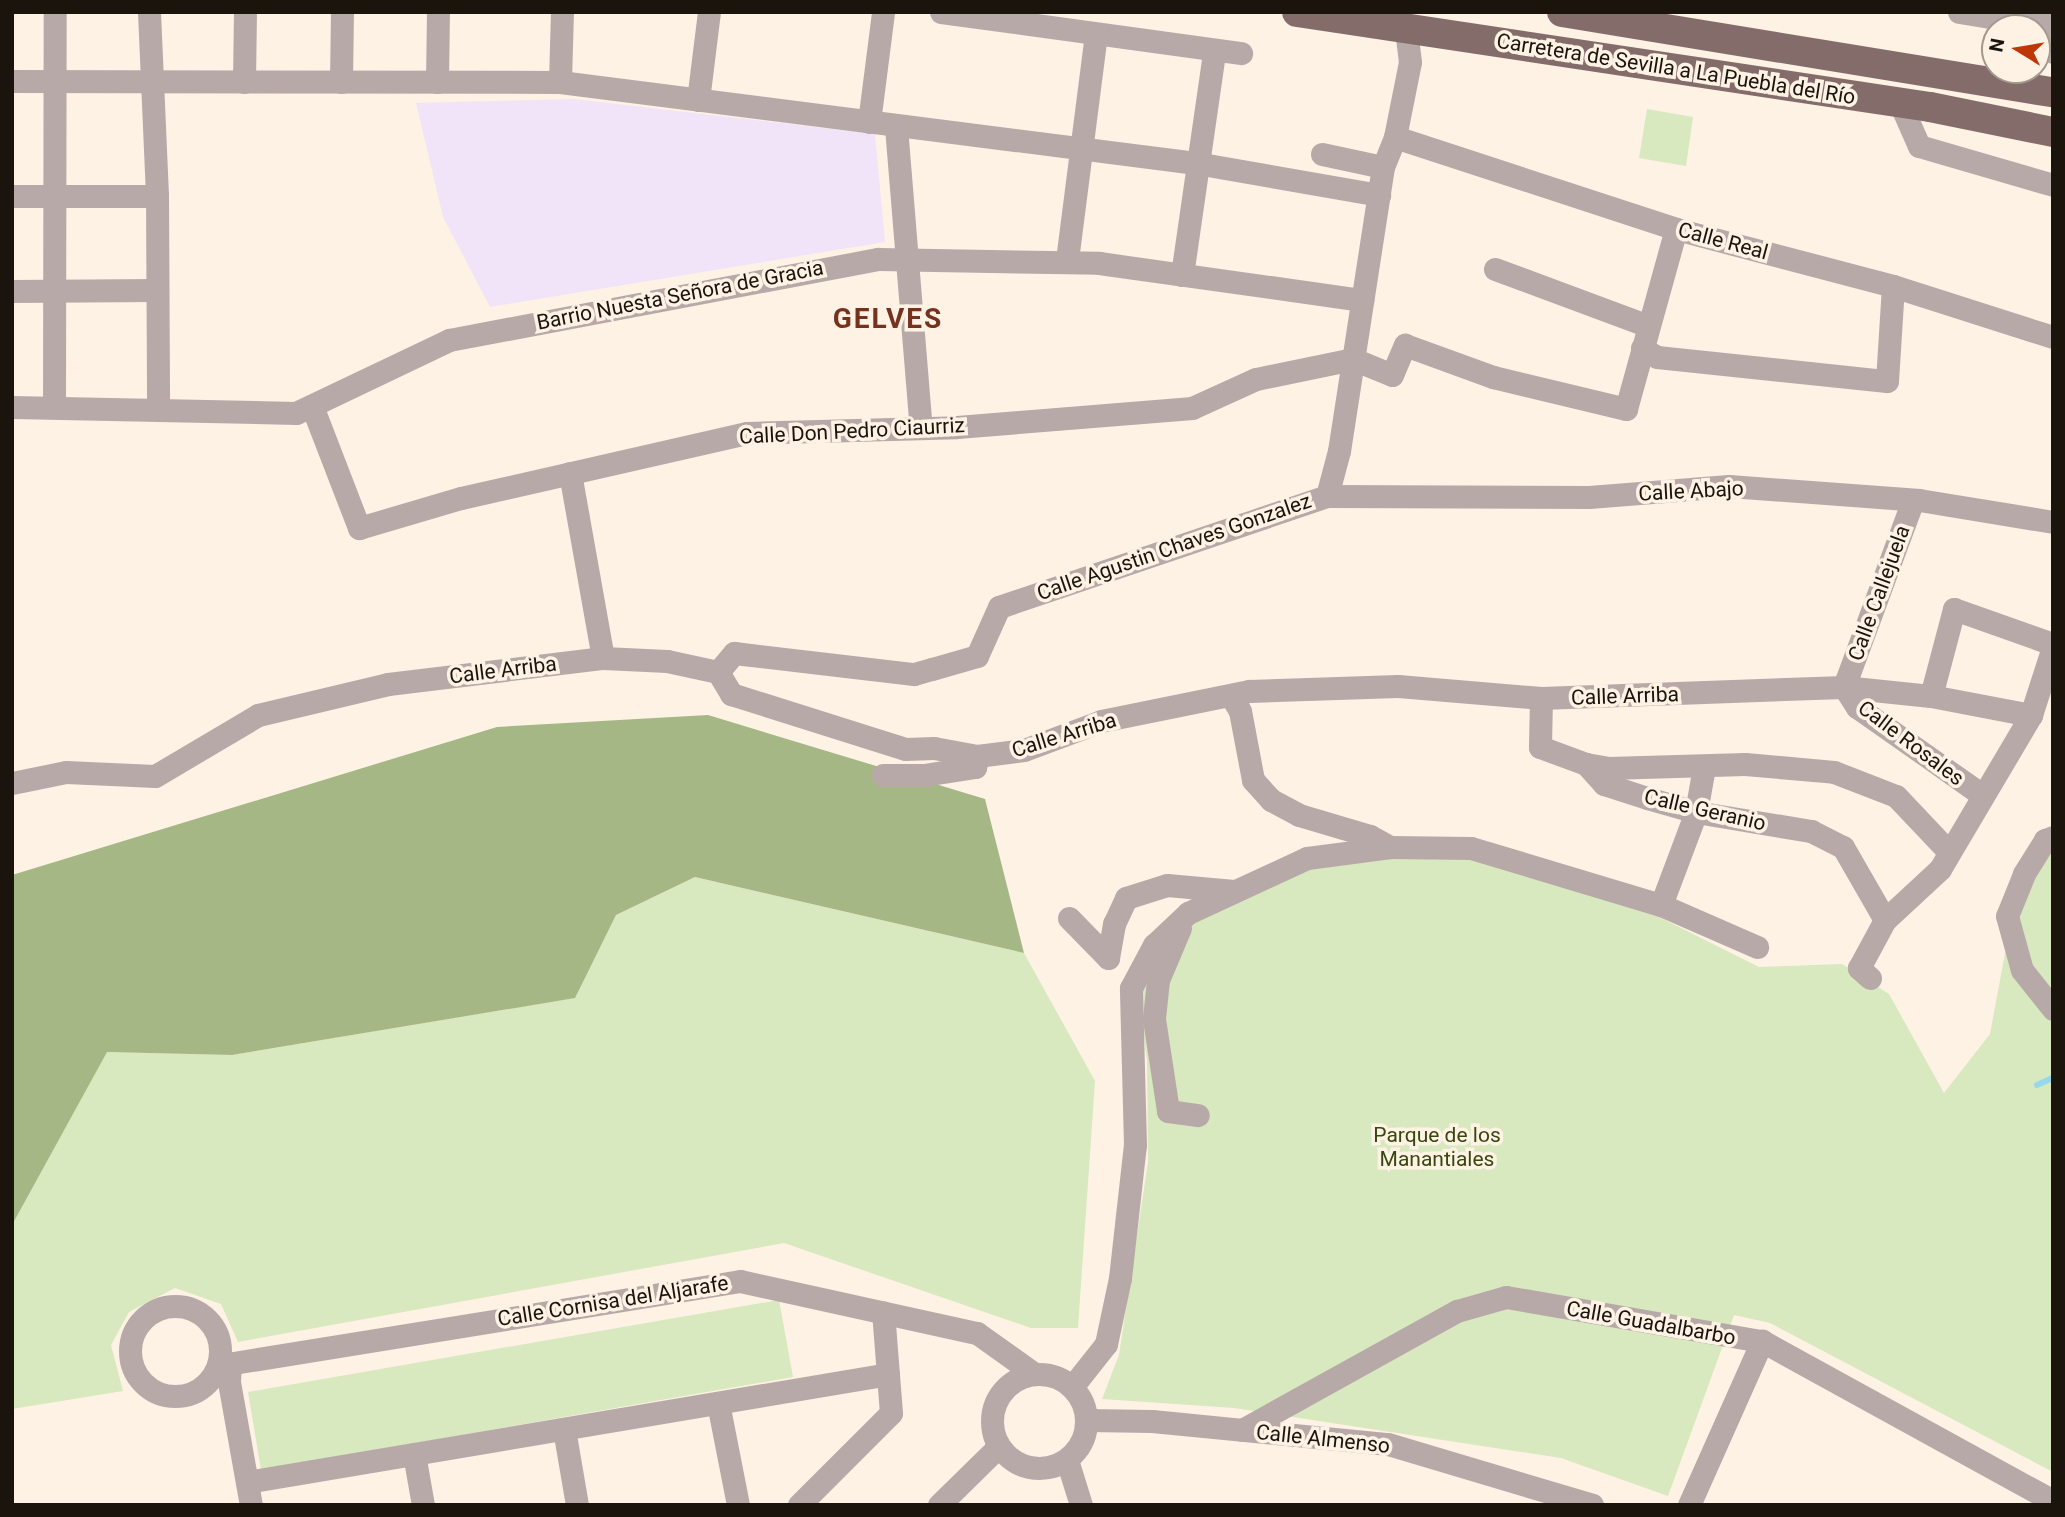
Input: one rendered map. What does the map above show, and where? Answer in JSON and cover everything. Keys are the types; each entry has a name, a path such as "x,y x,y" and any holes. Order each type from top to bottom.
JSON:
{"main road":[{"name":"Carretera de Sevilla a La Puebla del Río","path":"1297,12 1401,20 1899,103 2053,132"},
{"name":"Carretera de Sevilla a La Puebla del Río","path":"1562,12 2053,92"}],"street":[{"path":"54,407 55,12"},
{"path":"149,12 157,196 158,408"},
{"path":"244,82 245,12"},
{"path":"341,82 342,12"},
{"path":"437,82 438,12"},
{"path":"561,82 562,12"},
{"path":"698,100 709,12"},
{"path":"869,122 883,12"},
{"path":"941,12 1214,52 1241,53"},
{"path":"1959,12 1984,14"},
{"name":"Calle Agustin Chaves Gonzalez","path":"718,672 734,653 799,657 914,674 977,656 999,607 1327,496 1353,359 1383,167 1395,137 1410,62 1401,20"},
{"path":"1067,260 1096,34"},
{"path":"1182,275 1214,52"},
{"path":"12,81 153,79 244,82 561,82 895,127 1196,163 1379,195"},
{"path":"1899,103 1919,146 2053,185"},
{"path":"895,127 910,257 920,428"},
{"name":"Calle Real","path":"1395,137 1676,229 1893,286 2053,337"},
{"path":"1322,154 1383,167"},
{"path":"12,196 157,196"},
{"path":"1353,359 1392,375 1405,345 1493,377 1626,409 1676,229"},
{"name":"Barrio Nuesta Señora de Gracia","path":"12,407 296,413 449,340 778,275 910,257 1067,260 1362,300"},
{"path":"1494,269 1645,337 1657,357 1887,381 1893,286"},
{"path":"12,291 157,290"},
{"name":"Calle Don Pedro Ciaurriz","path":"312,406 359,528 570,473 747,433 920,428 1108,418 1192,408 1256,379 1353,359"},
{"path":"570,473 603,658"},
{"name":"Calle Abajo","path":"1327,496 1589,497 1729,486 1913,500 2053,522"},
{"name":"Calle Callejuela","path":"1844,687 1913,500"},
{"path":"1865,973 1885,920 1940,869 2031,715 2053,645 1954,609 1931,696"},
{"name":"Calle Arriba","path":"12,783 66,772 155,776 258,715 388,684 603,658 667,660 718,672 731,694 743,698 905,749 934,748 977,756 1024,750 1101,721 1249,691 1398,686 1541,698 1844,687 1931,696 2031,715"},
{"name":"Calle Rosales","path":"1844,687 1857,707 1982,795"},
{"path":"1231,696 1240,711 1252,780 1270,800 1390,847"},
{"name":"Calle Geranio","path":"1541,698 1540,747 1586,764 1604,784 1696,812 1811,831 1843,847 1885,920"},
{"path":"883,775 923,775 975,767 977,756"},
{"path":"1586,764 1704,767 1745,764 1834,772 1896,796 1949,852"},
{"path":"1661,905 1696,812 1704,767"},
{"path":"2053,837 2045,840 2024,874 2007,916 2022,970 2053,1009"},
{"path":"1072,1387 1106,1344 1120,1278 1135,1145 1130,988 1154,945 1188,914 1307,858 1390,847 1471,848 1661,905 1758,947"},
{"path":"1069,918 1108,958 1114,924 1126,898 1167,885 1234,891"},
{"path":"1188,914 1158,980 1154,1019 1168,1111 1198,1115"},
{"name":"Calle Cornisa del Aljarafe","path":"249,1494 225,1364 740,1281 977,1333 1033,1373"},
{"name":"Calle Guadalbarbo","path":"1242,1430 1457,1311 1506,1297 1762,1341 2053,1501"},
{"path":"799,1505 891,1413 883,1312"},
{"path":"1689,1505 1762,1341"},
{"path":"1033,1373 1049,1374 1072,1387 1084,1404 1087,1420 1085,1435 1067,1460 1038,1469 1023,1466 999,1446 992,1416 996,1401 1005,1387 1033,1373"},
{"path":"249,1494 414,1454 888,1374"},
{"path":"718,1403 738,1505"},
{"name":"Calle Almenso","path":"1087,1420 1242,1430 1388,1444 1592,1505"},
{"path":"564,1429 577,1505"},
{"path":"939,1505 999,1446"},
{"path":"414,1454 423,1505"},
{"path":"1067,1460 1081,1505"}],"shaded area":[{"path":"574,99 875,134 885,242 490,307 443,217 416,103"}],"green space":[{"path":"1647,109 1693,117 1686,166 1639,158"},
{"path":"708,715 985,799 1024,953 695,877 616,915 575,998 232,1055 107,1052 12,1225 12,875 497,727"},
{"name":"Parque de los Manantiales","path":"2053,848 2053,1472 1770,1323 1734,1315 1668,1496 1561,1458 1234,1408 1102,1399 1119,1355 1148,1162 1147,1060 1138,993 1153,963 1212,908 1291,871 1406,856 1468,855 1653,914 1759,967 1842,964 1889,994 1944,1093 1990,1034 2021,867"},
{"path":"695,877 1024,953 1095,1081 1078,1328 1031,1328 784,1243 238,1342 221,1304 175,1288 129,1312 111,1345 123,1391 12,1409 12,1225 106,1052 232,1055 574,998 616,915"},
{"path":"779,1300 793,1377 261,1470 248,1392"}],"waterway":[{"path":"2037,1085 2053,1078"}],"district":[{"name":"GELVES","path":"888,319"}]}
